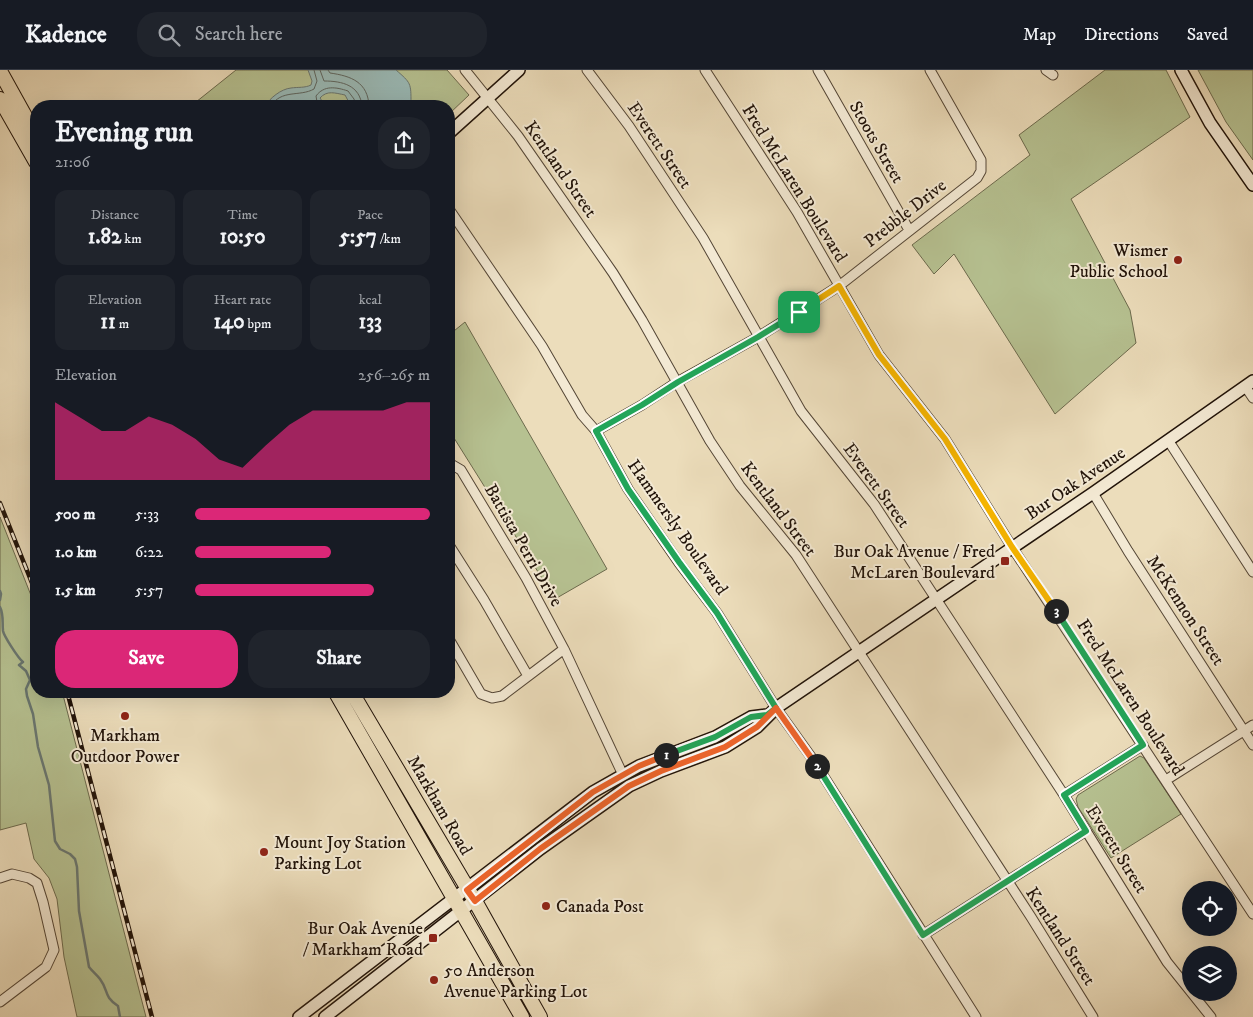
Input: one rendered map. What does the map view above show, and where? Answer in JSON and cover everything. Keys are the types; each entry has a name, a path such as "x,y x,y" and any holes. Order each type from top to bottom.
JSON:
{"main road":[{"path":"0,71 30,125"},
{"path":"0,99 30,152"},
{"name":"Markham Road","path":"339,698 522,1017"},
{"name":"Markham Road","path":"358,698 540,1017"}],"street":[{"name":"Kentland Street","path":"465,70 518,136 613,273 678,382 710,441 740,486 796,555 1093,1017"},
{"path":"455,128 519,70"},
{"name":"Everett Street","path":"586,70 629,126 703,238 801,411 874,504 1064,795 1167,962 1212,1017"},
{"name":"Fred McLaren Boulevard","path":"705,70 798,212 879,355 945,439 1012,547 1253,914"},
{"name":"Stoots Street","path":"818,70 909,230"},
{"name":"Prebble Drive","path":"596,431 758,337 839,286 977,178 981,171 981,160 930,70"},
{"path":"1181,70 1210,123 1253,185"},
{"name":"Hammersly Boulevard","path":"455,218 542,346 582,415 596,431 628,489 717,613 771,711 814,761 976,1017"},
{"path":"1249,384 1253,398"},
{"name":"Bur Oak Avenue","path":"471,895 629,786 661,771 725,747 757,727 771,711 1093,493 1249,384"},
{"path":"1168,440 1253,572"},
{"name":"Battista Perri Drive","path":"455,466 461,470 526,578 564,649 623,775"},
{"name":"McKennon Street","path":"1093,493 1128,551 1253,744"},
{"path":"455,554 528,676"},
{"path":"455,649 481,694 492,698 502,696 564,649"},
{"name":"Bur Oak Avenue","path":"325,1017 593,792 639,766 715,737 751,717 771,711"},
{"path":"1166,780 1253,725"},
{"path":"1064,795 1143,745"},
{"path":"923,935 1086,831"},
{"path":"0,878 12,874 29,878 37,883 54,950 46,967 0,1002"},
{"name":"Bur Oak Avenue","path":"302,1016 457,906"}],"green space":[{"path":"236,70 447,70 469,95 455,108 455,100 198,100"},
{"path":"1105,70 1166,70 1190,117 1071,199 1130,310 1136,343 1055,414 954,254 934,274 912,245 1030,155 1019,135"},
{"path":"1198,70 1253,70 1253,160 1226,122"},
{"path":"465,322 607,569 555,599 455,440 455,330"},
{"path":"0,517 30,593 30,698 64,698 146,1017 77,1017 64,957 57,899 49,878 34,859 26,823 0,830"},
{"path":"1140,756 1144,758 1181,814 1111,858 1078,807 1076,799 1078,795"}],"water":[{"path":"308,70 396,70 409,84 411,100 348,100 345,95 331,93 323,95 320,98 321,100 270,100 283,90 306,87 311,85 312,81"}],"waterway":[{"path":"0,591 0,600"},
{"path":"0,607 4,634 23,662 19,665 26,671 30,680 26,689 27,696 33,714 38,747 49,785 55,841 60,849 75,859 77,867 79,911 89,967 103,983 110,999 118,1006 120,1017"}],"railway":[{"path":"0,503 30,578"},
{"path":"69,698 152,1017"}],"place":[{"name":"Wismer Public School","path":"1178,260"},
{"name":"Bur Oak Avenue / Fred McLaren Boulevard","path":"1005,561"},
{"name":"Markham Outdoor Power","path":"125,716"},
{"name":"Mount Joy Station Parking Lot","path":"264,852"},
{"name":"Canada Post","path":"546,906"},
{"name":"Bur Oak Avenue / Markham Road","path":"433,938"},
{"name":"50 Anderson Avenue Parking Lot","path":"434,980"}],"route":[{"path":"799,312 596,431 628,489 717,613 776,708 767,715 751,717 715,737 639,766 593,792 467,890 475,901 540,849 629,786 661,771 725,747 757,727 776,708 814,761 923,935 1086,831 1064,795 1143,745 1012,547 945,439 869,340 839,286 799,312"}]}
